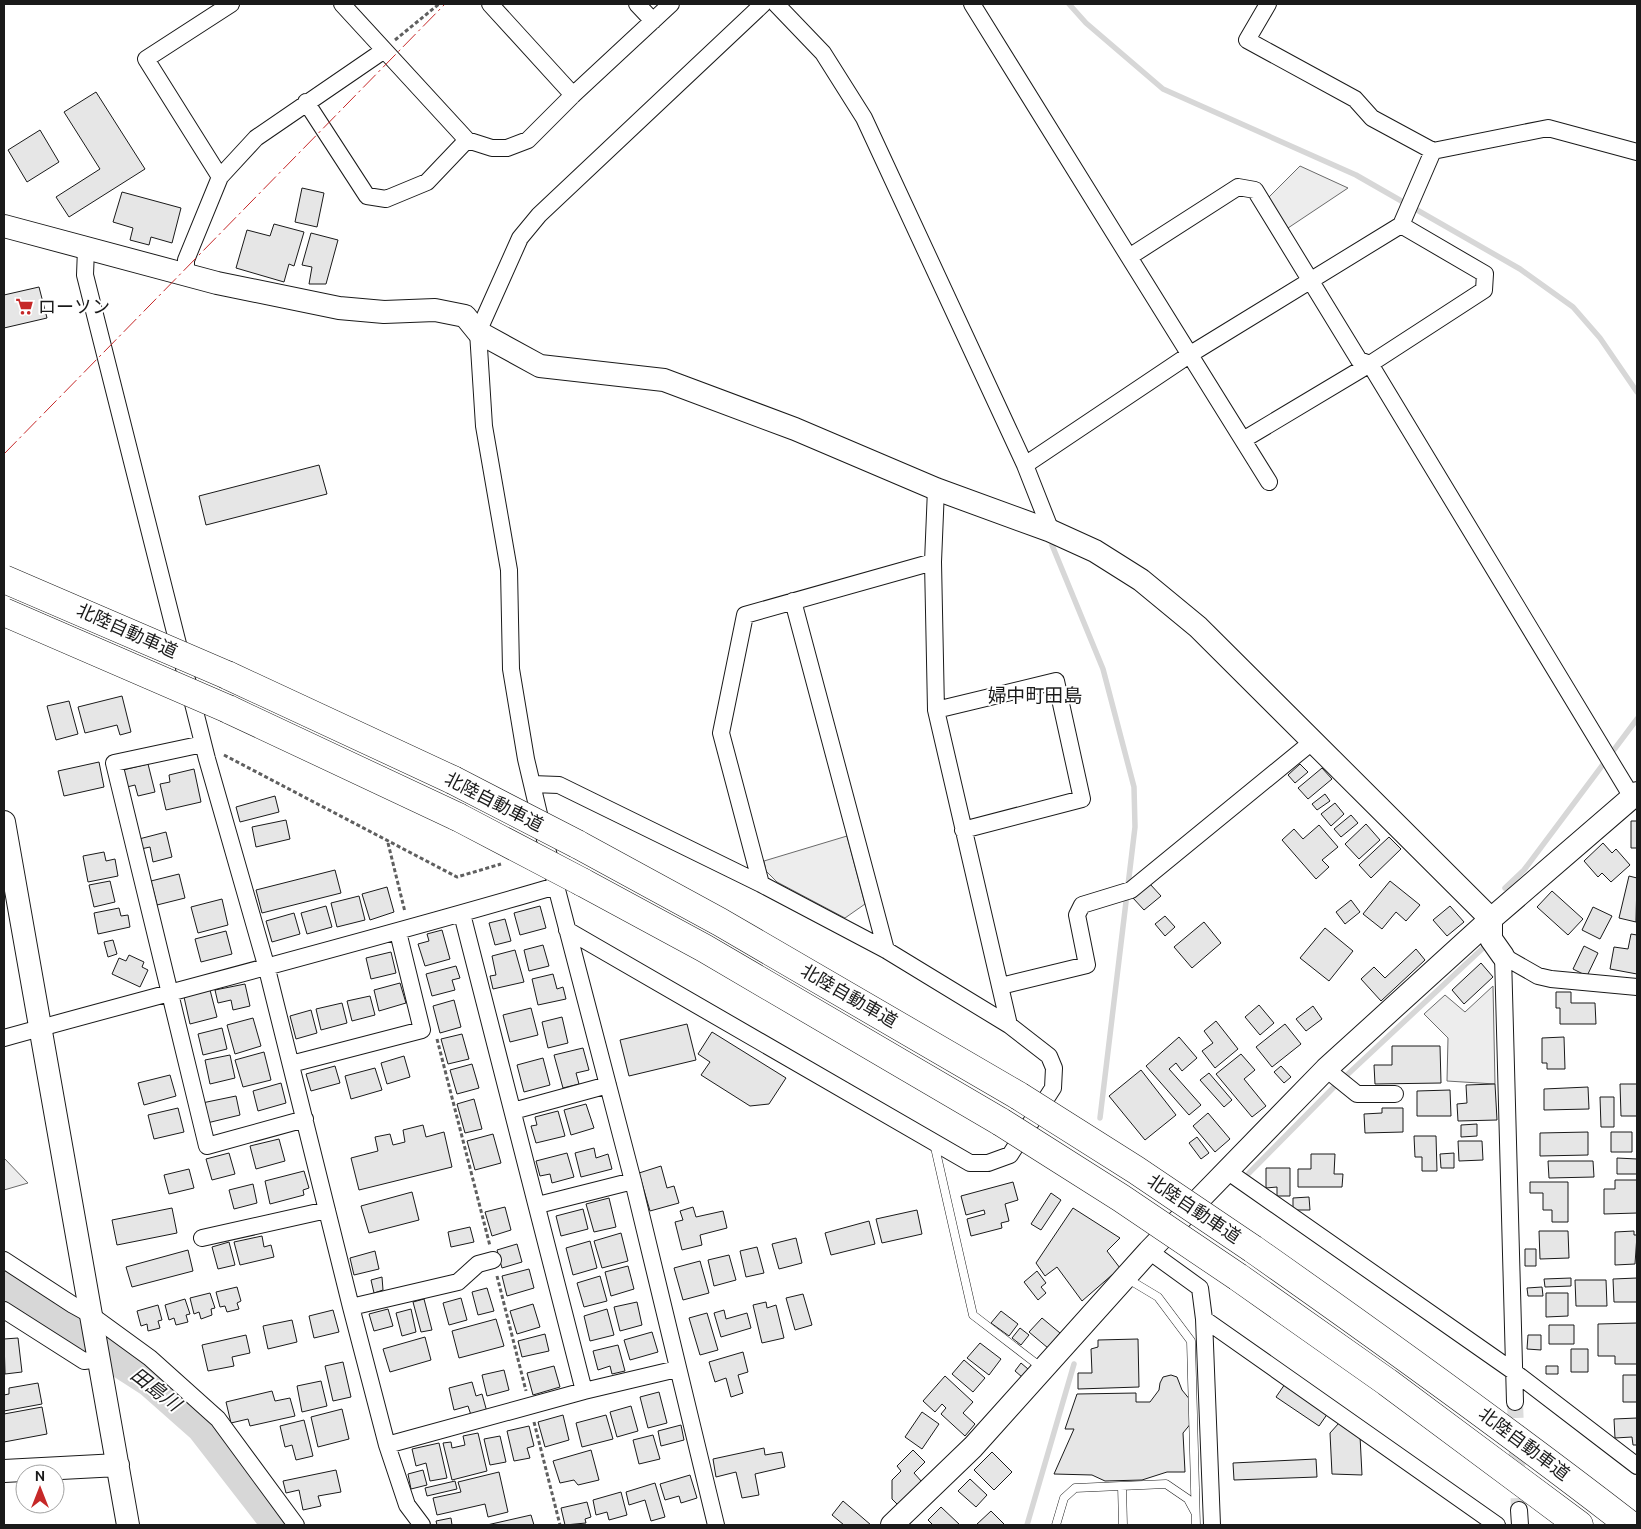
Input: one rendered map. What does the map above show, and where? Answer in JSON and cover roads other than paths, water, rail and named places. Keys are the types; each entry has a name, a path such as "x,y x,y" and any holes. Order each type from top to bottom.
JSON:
{"highway":[{"name":"北陸自動車道","path":"4,578 226,675 453,780 577,844 737,931 1019,1096 1136,1170 1394,1348 1541,1456 1630,1525"},
{"name":"北陸自動車道","path":"4,612 228,709 458,817 569,884 704,948 1001,1122 1121,1198 1238,1277 1395,1388 1579,1525"}],"street":[{"path":"220,177 146,59 231,4"},
{"path":"342,4 383,51 468,140 492,148 507,148 528,140 573,95 671,4"},
{"path":"490,4 573,95"},
{"path":"637,4 653,21"},
{"path":"716,1525 633,1181 567,930 569,884 532,784 511,669 509,570 484,426 478,332 520,238 539,215 763,4"},
{"path":"776,4 823,53 864,118 1025,465 1051,531"},
{"path":"972,4 1269,482"},
{"path":"1268,4 1247,40 1355,100 1372,118 1433,151 1548,128 1637,152"},
{"path":"186,274 186,260 220,177 256,138 383,51"},
{"path":"306,102 367,196 386,199 427,182 468,140"},
{"path":"1025,465 1189,355 1401,225 1433,151"},
{"path":"892,1525 973,1447 1149,1251 1326,1069 1490,919 1634,795 1370,364 1359,360 1255,190 1238,187 1129,257"},
{"path":"1243,440 1370,364 1484,290 1485,274 1401,225"},
{"path":"4,226 217,283 339,308 384,312 434,310 465,316 478,332 540,366 664,380 795,429 936,489 1051,531 1095,551 1141,580 1198,627 1490,919 1491,939 1503,956 1538,976 1551,979 1637,987"},
{"path":"86,249 85,275 203,744 266,965 351,1307 388,1445 407,1505 422,1525"},
{"path":"936,489 933,562 936,710 1009,1025"},
{"path":"761,884 721,733 745,615 933,562"},
{"path":"793,601 886,950"},
{"path":"936,710 1056,681 1082,800 963,830"},
{"path":"1001,986 1087,965 1077,915 1082,905 1131,890 1312,742"},
{"path":"203,744 114,763 207,1146 305,1119"},
{"path":"532,784 559,785 761,884 886,950 1009,1025 1049,1056 1054,1068 1053,1088 1010,1155 988,1164 970,1163 567,930"},
{"path":"4,822 128,1525"},
{"path":"4,1038 266,965 403,931 569,884"},
{"path":"462,914 538,1205 584,1392"},
{"path":"291,1064 422,1030 403,931"},
{"path":"1503,956 1515,1402"},
{"path":"1326,1069 1357,1094 1394,1094"},
{"path":"513,1111 608,1085"},
{"path":"1227,1172 1514,1371 1637,1466"},
{"path":"538,1205 633,1181"},
{"path":"202,1238 327,1210"},
{"path":"1149,1251 1200,1288 1204,1319 1212,1525"},
{"path":"4,1260 72,1305 91,1315 150,1358 218,1419 296,1525"},
{"path":"351,1307 458,1282 478,1264 493,1260"},
{"path":"4,1310 84,1361 99,1359"},
{"path":"1204,1319 1497,1525"},
{"path":"388,1445 677,1369"},
{"path":"4,1471 118,1465"}],"lane":[{"path":"933,1141 973,1315 1028,1359 1044,1369"},
{"path":"1126,1278 1158,1297 1191,1341 1196,1525"},
{"path":"1056,1525 1064,1498 1075,1488 1166,1484 1188,1499 1196,1514"},
{"path":"1122,1486 1123,1525"}],"waterway":[{"path":"1069,4 1086,23 1163,89 1356,175 1520,269 1573,307 1600,338 1637,392"},
{"path":"1052,545 1103,669 1134,787 1135,827 1100,1118"},
{"path":"1505,888 1524,870 1637,719"},
{"path":"1249,1173 1333,1088 1483,948"},
{"name":"田島川","path":"4,1287 150,1381 202,1427 278,1525"},
{"path":"1027,1525 1074,1364"}],"tunnel":[{"path":"1515,1402 1519,1510"}],"place":[{"name":"ローソン","path":"24,307"}],"district":[{"name":"婦中町田島","path":"1035,695"}]}
